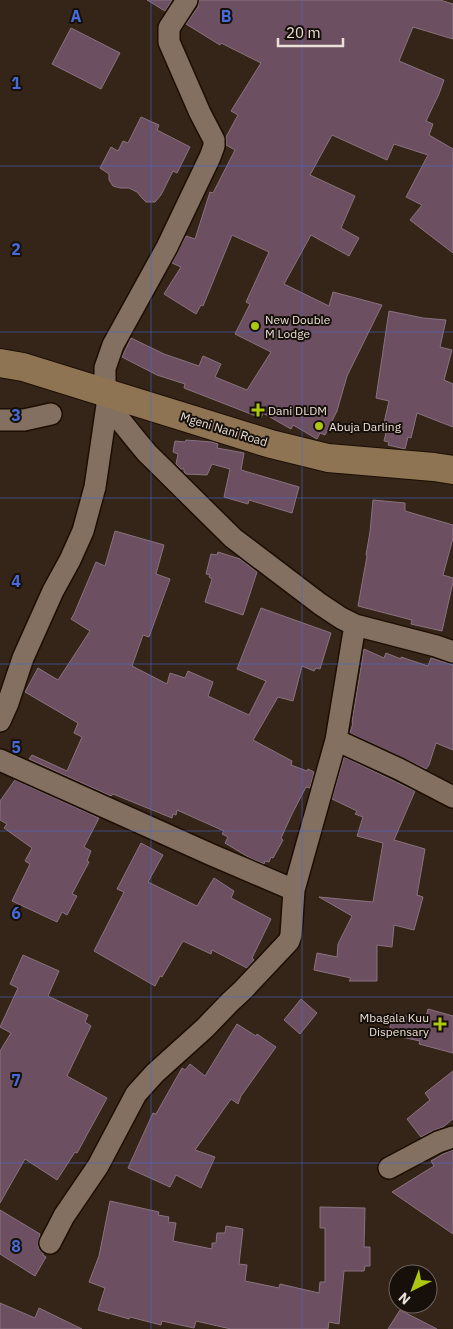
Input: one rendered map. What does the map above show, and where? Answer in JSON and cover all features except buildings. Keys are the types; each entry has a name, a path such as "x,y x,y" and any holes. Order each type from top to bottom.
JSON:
{"street":[{"path":"0,721 23,658 83,531 95,487 106,399 105,368 113,345 167,248 214,146 211,133 200,113 169,42 169,28 187,0"},
{"name":"Mgeni Nani Road","path":"0,363 23,368 106,399 328,458 453,470"},
{"path":"106,399 134,438 233,538 320,604 355,625 453,652"},
{"path":"0,420 24,420 51,414"},
{"path":"50,1243 64,1216 98,1166 136,1094 154,1073 205,1028 243,990 289,941 294,890 336,740 355,625"},
{"path":"336,740 399,769 453,797"},
{"path":"0,760 294,890"},
{"path":"390,1168 438,1142 453,1137"}],"place":[{"name":"New Double M Lodge","path":"255,326"},
{"name":"Dani DLDM","path":"258,410"},
{"name":"Abuja Darling","path":"319,426"},
{"name":"Mbagala Kuu Dispensary","path":"440,1024"}]}
